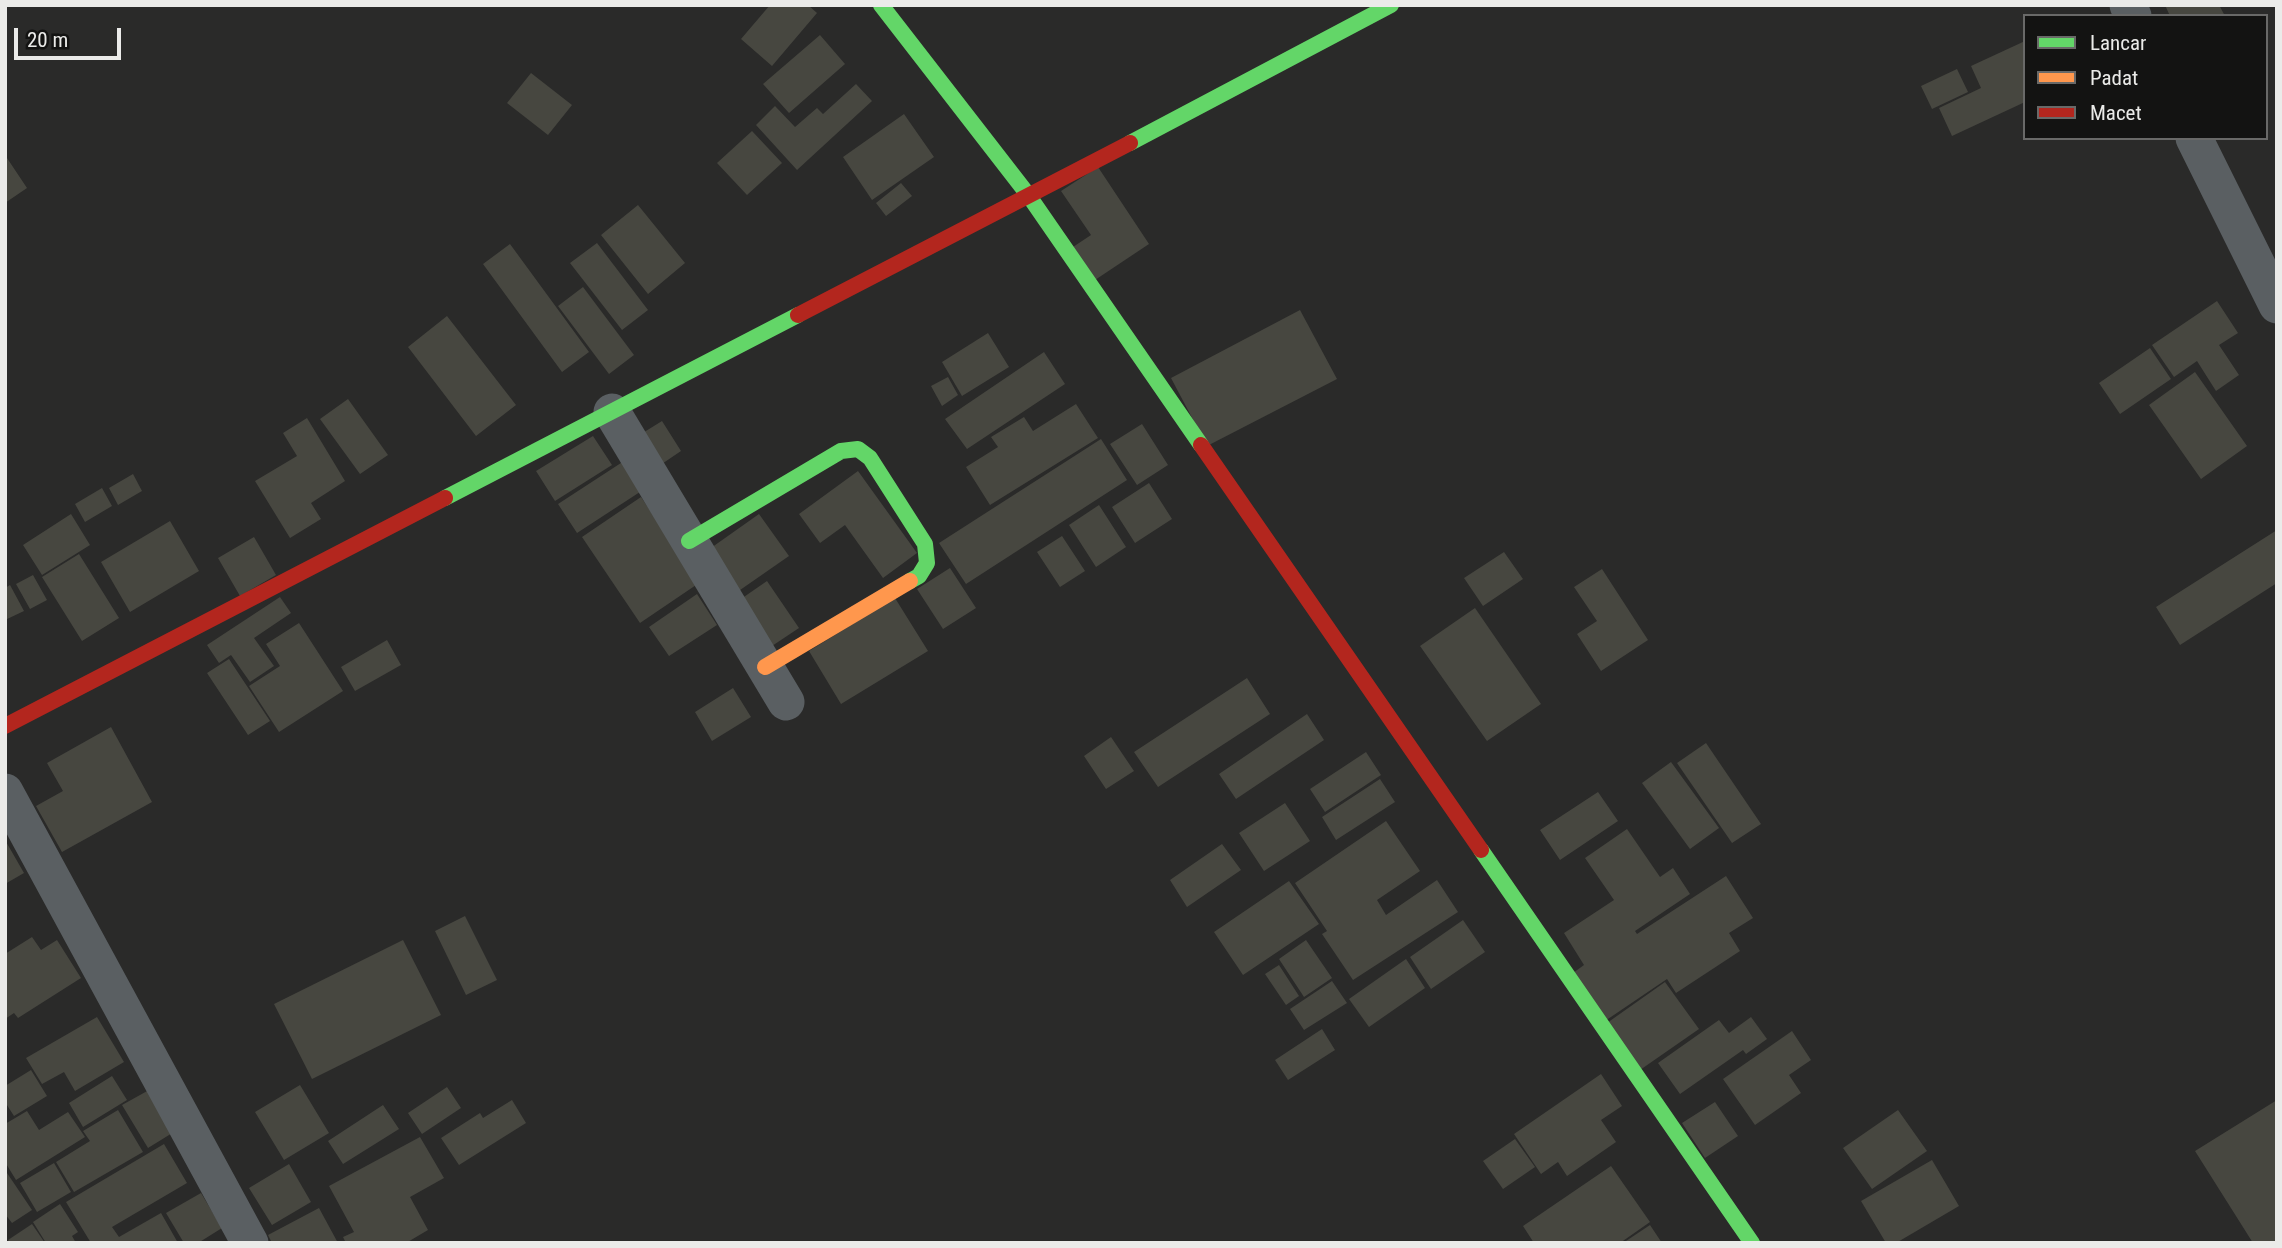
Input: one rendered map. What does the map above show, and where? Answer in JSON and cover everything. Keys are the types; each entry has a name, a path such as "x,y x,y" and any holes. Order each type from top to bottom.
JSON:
{"street":[{"path":"881,5 1029,196 1752,1243"},
{"path":"5,726 1029,196 1391,5"},
{"path":"2195,140 2277,305"},
{"path":"612,412 786,702"},
{"path":"689,541 841,451 858,449 870,458 925,544 927,563 919,576 765,667"},
{"path":"5,792 250,1243"}],"building":[{"path":"770,5 808,5 817,13 772,66 741,39"},
{"path":"2165,5 2219,5 2224,14 2169,14"},
{"path":"820,35 845,64 789,113 763,84"},
{"path":"2023,42 2023,103 1952,136 1939,108 1981,88 1971,66"},
{"path":"1957,69 1968,92 1932,109 1921,86"},
{"path":"531,73 572,105 548,135 507,103"},
{"path":"856,84 872,101 797,170 756,125 775,106 795,127 817,108 823,114"},
{"path":"904,114 934,157 872,200 843,157"},
{"path":"752,131 782,163 747,195 717,163"},
{"path":"5,155 27,188 5,203"},
{"path":"1098,167 1149,244 1092,282 1070,249 1091,235 1061,191"},
{"path":"901,183 912,196 886,216 876,203"},
{"path":"638,205 685,263 648,294 601,235"},
{"path":"597,243 648,310 622,330 570,263"},
{"path":"510,244 589,352 562,372 483,264"},
{"path":"583,287 634,355 609,374 558,306"},
{"path":"2217,301 2238,333 2219,345 2239,375 2216,391 2197,361 2174,377 2152,345"},
{"path":"1300,310 1337,379 1207,446 1171,378"},
{"path":"447,316 516,405 476,436 408,347"},
{"path":"988,333 1009,367 962,396 942,362"},
{"path":"2150,348 2171,379 2120,414 2099,383"},
{"path":"1044,352 1065,384 967,449 945,419"},
{"path":"2195,372 2247,446 2201,479 2149,405"},
{"path":"948,377 958,395 942,406 931,386"},
{"path":"348,399 388,455 360,474 320,419"},
{"path":"1076,404 1098,438 990,505 966,467 998,447 991,437 1024,417 1033,431"},
{"path":"307,418 345,481 311,503 321,519 290,538 255,481 297,456 283,433"},
{"path":"662,421 681,451 653,470 633,439"},
{"path":"1142,424 1168,465 1137,485 1110,444"},
{"path":"593,436 612,465 555,501 536,471"},
{"path":"1101,439 1127,480 966,584 939,543"},
{"path":"624,461 643,490 577,533 558,504"},
{"path":"858,471 917,553 883,578 845,525 820,543 799,514"},
{"path":"133,474 142,491 118,505 109,488"},
{"path":"1149,483 1172,519 1135,543 1112,507"},
{"path":"102,488 112,506 85,522 75,504"},
{"path":"641,497 699,583 640,623 582,537"},
{"path":"1099,505 1126,547 1096,567 1069,525"},
{"path":"71,514 90,545 42,575 23,545"},
{"path":"759,514 789,556 730,597 701,555"},
{"path":"170,521 199,571 130,612 101,562"},
{"path":"2277,530 2277,583 2180,645 2156,607"},
{"path":"1062,536 1085,571 1060,587 1037,552"},
{"path":"254,537 276,575 240,596 218,558"},
{"path":"1504,552 1523,579 1483,606 1464,578"},
{"path":"79,554 119,618 82,641 42,577"},
{"path":"950,568 976,608 943,629 917,589"},
{"path":"1602,569 1648,640 1601,671 1577,634 1597,621 1574,587"},
{"path":"33,575 47,600 30,609 16,584"},
{"path":"767,581 799,628 769,648 738,601"},
{"path":"10,585 24,611 5,620 5,588"},
{"path":"697,594 717,625 669,656 649,627"},
{"path":"280,597 291,613 254,638 274,666 250,682 231,655 219,663 207,645"},
{"path":"895,598 928,651 841,704 809,651"},
{"path":"1475,608 1541,704 1487,741 1420,646"},
{"path":"299,623 343,691 279,732 249,686 280,666 266,644"},
{"path":"387,640 401,665 355,691 341,667"},
{"path":"229,659 270,721 248,735 207,673"},
{"path":"1247,678 1270,714 1158,787 1134,752"},
{"path":"733,688 751,717 712,741 695,712"},
{"path":"1307,714 1324,740 1236,799 1219,774"},
{"path":"111,727 152,802 62,852 36,806 63,791 47,763"},
{"path":"1111,737 1134,771 1106,789 1084,756"},
{"path":"1706,743 1761,824 1732,843 1677,763"},
{"path":"1366,752 1381,775 1325,812 1310,789"},
{"path":"1671,762 1719,828 1690,849 1642,783"},
{"path":"1380,779 1395,802 1336,840 1322,817"},
{"path":"1598,792 1618,821 1560,860 1540,830"},
{"path":"1285,803 1310,841 1264,871 1239,833"},
{"path":"1386,821 1420,871 1377,900 1386,915 1437,880 1458,912 1353,980 1322,934 1327,931 1295,883"},
{"path":"1627,829 1660,877 1673,868 1690,894 1635,931 1637,934 1726,876 1753,918 1729,933 1740,951 1676,993 1667,979 1605,1021 1573,973 1584,965 1564,933 1614,900 1585,858"},
{"path":"5,840 24,873 5,884"},
{"path":"1222,844 1241,870 1187,907 1170,880"},
{"path":"1289,881 1319,924 1243,975 1214,932"},
{"path":"465,916 497,980 466,995 435,931"},
{"path":"1463,920 1485,952 1431,989 1410,957"},
{"path":"32,937 41,950 57,940 81,978 18,1018 14,1013 5,1019 5,954"},
{"path":"403,940 441,1015 312,1079 274,1004"},
{"path":"1306,940 1332,978 1304,997 1279,959"},
{"path":"1406,959 1425,988 1369,1027 1349,999"},
{"path":"1279,965 1299,996 1286,1005 1265,974"},
{"path":"1332,981 1347,1003 1304,1030 1290,1009"},
{"path":"1665,982 1699,1029 1640,1070 1607,1023"},
{"path":"97,1017 124,1062 75,1091 64,1072 42,1084 26,1058"},
{"path":"1751,1017 1767,1039 1746,1054 1743,1050 1680,1094 1658,1063 1719,1020 1729,1033"},
{"path":"1322,1029 1335,1050 1288,1080 1275,1060"},
{"path":"1792,1031 1811,1060 1789,1075 1801,1093 1755,1125 1723,1079"},
{"path":"31,1070 47,1096 14,1116 5,1102 5,1086"},
{"path":"1601,1074 1622,1106 1601,1120 1616,1142 1567,1176 1558,1162 1541,1174 1514,1134"},
{"path":"112,1076 127,1100 83,1127 69,1103"},
{"path":"158,1085 182,1127 148,1148 122,1105"},
{"path":"300,1085 329,1133 284,1160 255,1112"},
{"path":"447,1087 461,1108 422,1134 408,1113"},
{"path":"512,1100 526,1123 459,1165 441,1138 480,1113 483,1118"},
{"path":"2277,1100 2277,1243 2253,1243 2195,1151"},
{"path":"1715,1102 1738,1136 1705,1158 1682,1123"},
{"path":"383,1105 399,1129 343,1164 328,1141"},
{"path":"118,1110 143,1152 74,1192 56,1162 90,1141 83,1131"},
{"path":"1898,1110 1927,1151 1872,1189 1843,1148"},
{"path":"27,1111 39,1130 68,1112 85,1137 16,1180 5,1162 5,1124"},
{"path":"420,1137 444,1178 410,1197 428,1230 406,1243 346,1243 343,1237 354,1232 329,1186"},
{"path":"1515,1139 1535,1167 1503,1189 1483,1161"},
{"path":"164,1144 187,1183 112,1227 119,1237 161,1213 178,1243 91,1243 66,1202"},
{"path":"1932,1160 1959,1206 1896,1243 1886,1243 1861,1201"},
{"path":"54,1163 71,1192 37,1212 20,1183"},
{"path":"289,1164 311,1202 272,1225 249,1188"},
{"path":"1611,1166 1650,1222 1620,1243 1534,1243 1523,1226"},
{"path":"5,1170 32,1210 12,1223 5,1214"},
{"path":"201,1193 222,1228 198,1243 184,1243 166,1213"},
{"path":"60,1204 78,1232 72,1236 76,1243 46,1243 33,1222"},
{"path":"319,1208 338,1243 272,1243 268,1235"},
{"path":"32,1224 45,1243 10,1243 8,1240"},
{"path":"1650,1225 1662,1243 1623,1243"}],"traffic: fast":[{"path":"881,5 1029,196 1201,445"},
{"path":"1130,143 1391,5"},
{"path":"445,498 798,315"},
{"path":"689,541 841,451 858,449 870,458 925,544 927,563 919,576 910,581"},
{"path":"1481,850 1752,1243"}],"traffic: slow":[{"path":"765,667 910,581"}],"traffic: jam":[{"path":"798,315 1130,143"},
{"path":"1201,445 1481,850"},
{"path":"5,726 445,498"}]}
